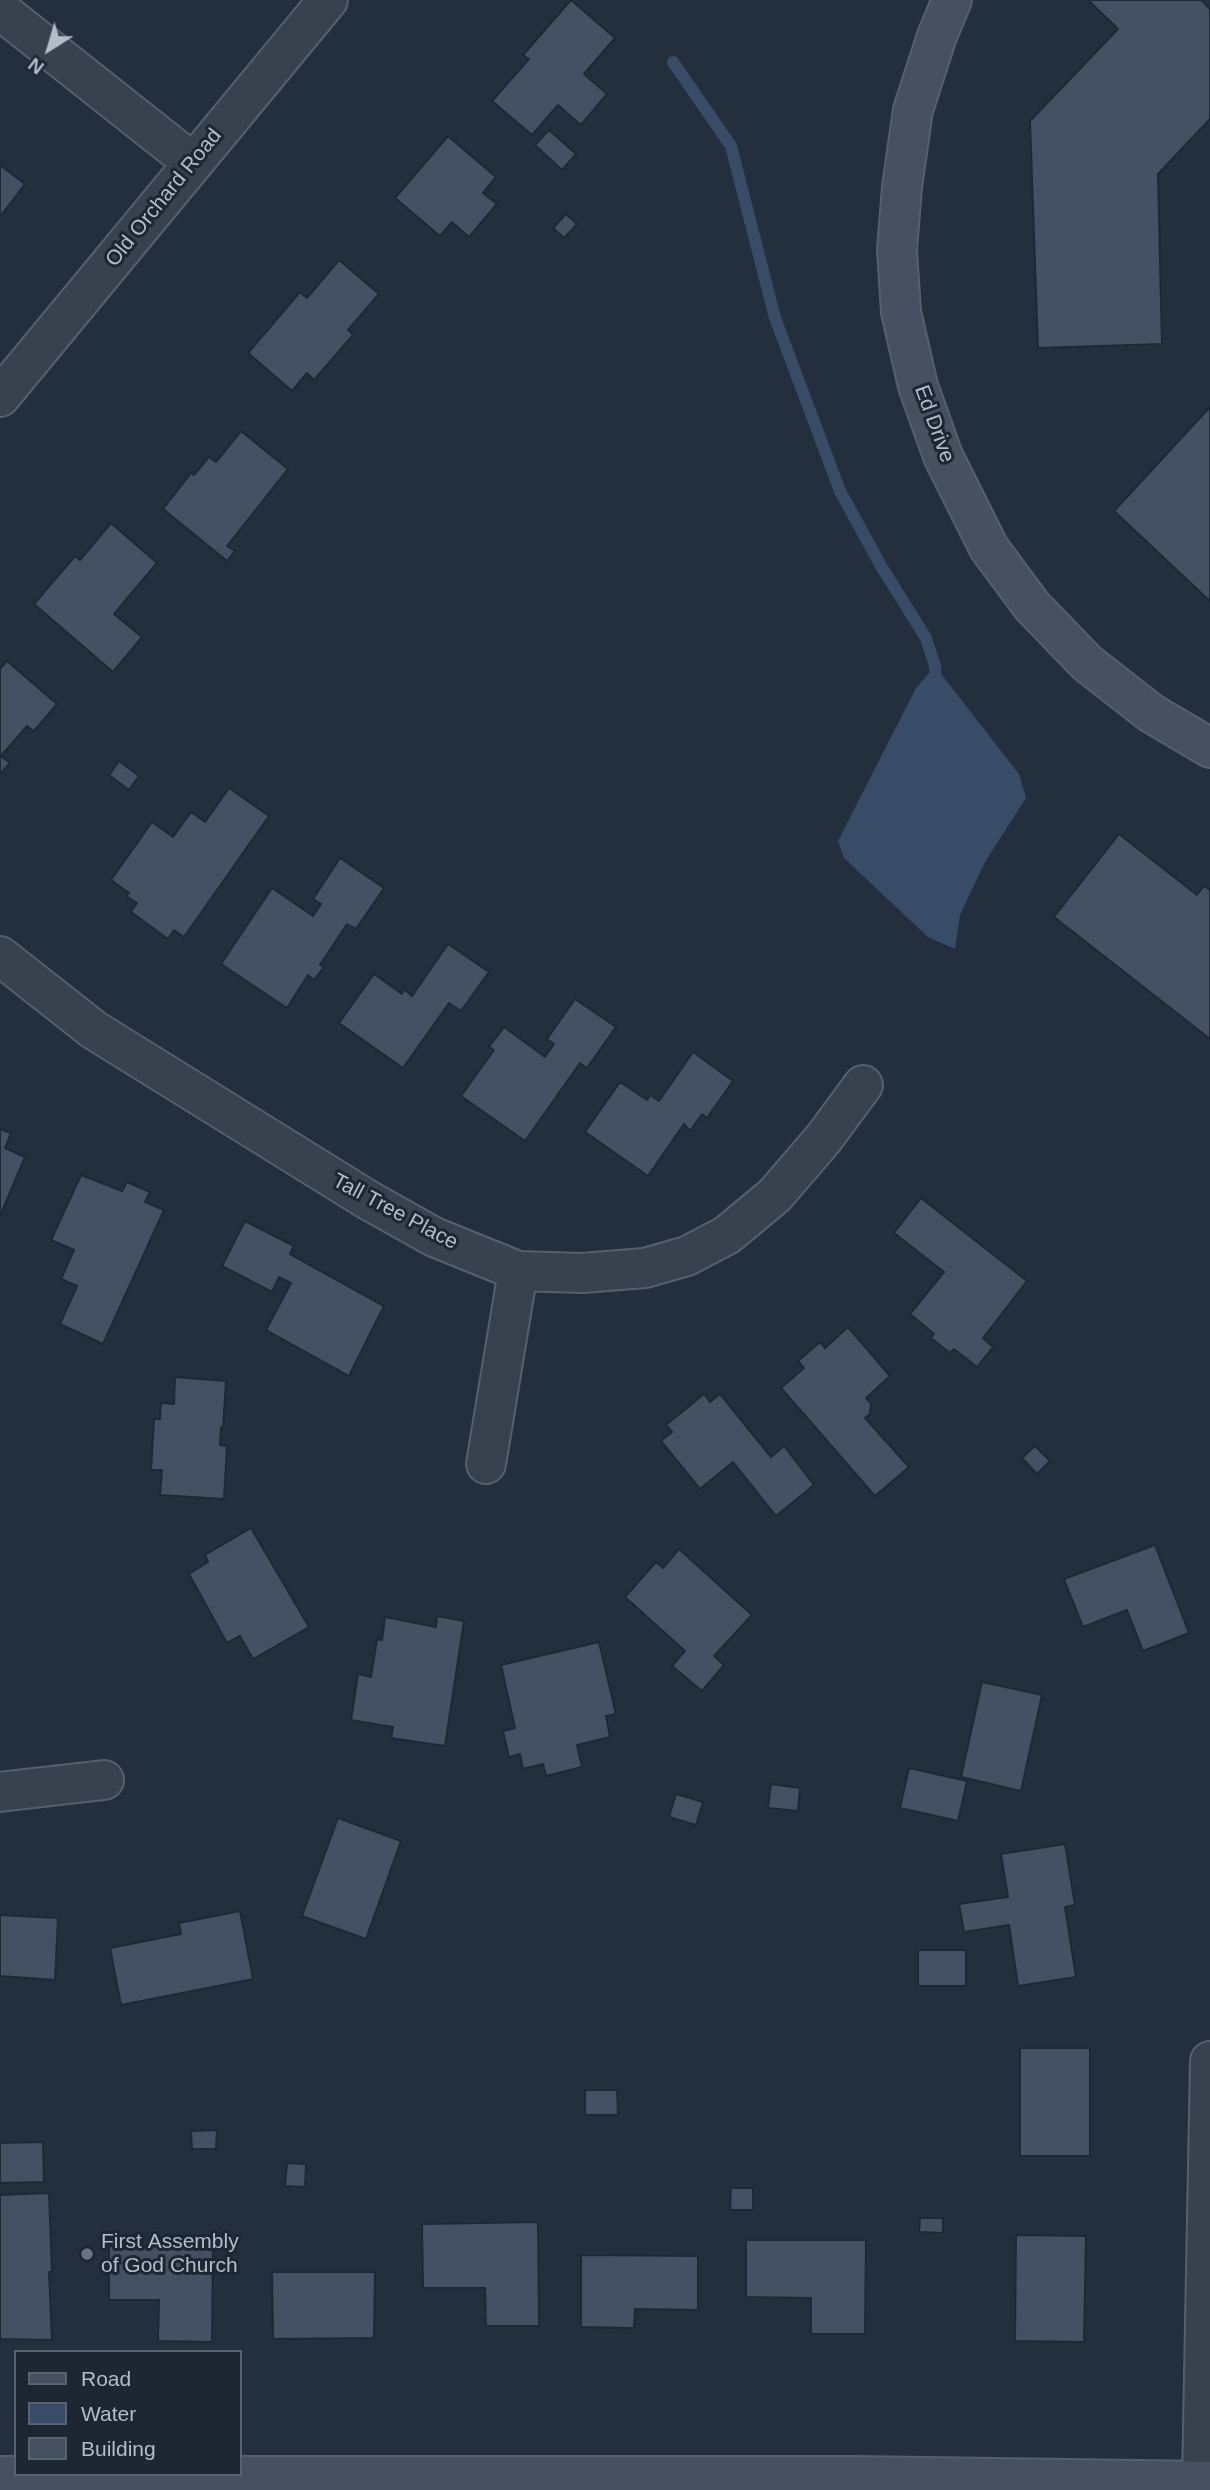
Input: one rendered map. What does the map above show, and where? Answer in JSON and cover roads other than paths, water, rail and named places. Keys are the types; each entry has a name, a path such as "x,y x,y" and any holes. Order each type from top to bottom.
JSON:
{"main road":[{"name":"Ed Drive","path":"952,0 937,36 913,110 902,187 897,250 901,312 918,386 943,456 989,548 1032,606 1087,663 1151,713 1210,748"},
{"path":"0,2476 855,2476 1206,2481"}],"street":[{"name":"Old Orchard Road","path":"0,397 328,0"},
{"path":"0,10 192,162"},
{"name":"Tall Tree Place","path":"0,956 94,1030 368,1200 434,1237 518,1271 582,1273 645,1268 687,1256 727,1235 775,1195 824,1138 863,1085"},
{"path":"486,1464 518,1271"},
{"path":"0,1792 104,1780"},
{"path":"1206,2481 1210,2061"}],"water":[{"path":"935,666 1019,774 1026,798 985,862 960,915 955,949 928,937 844,858 838,841 916,688"}],"waterway":[{"path":"673,62 731,146 775,318 840,491 881,566 926,638 935,666 936,681"}],"place":[{"name":"First Assembly of God Church","path":"87,2254"}]}
